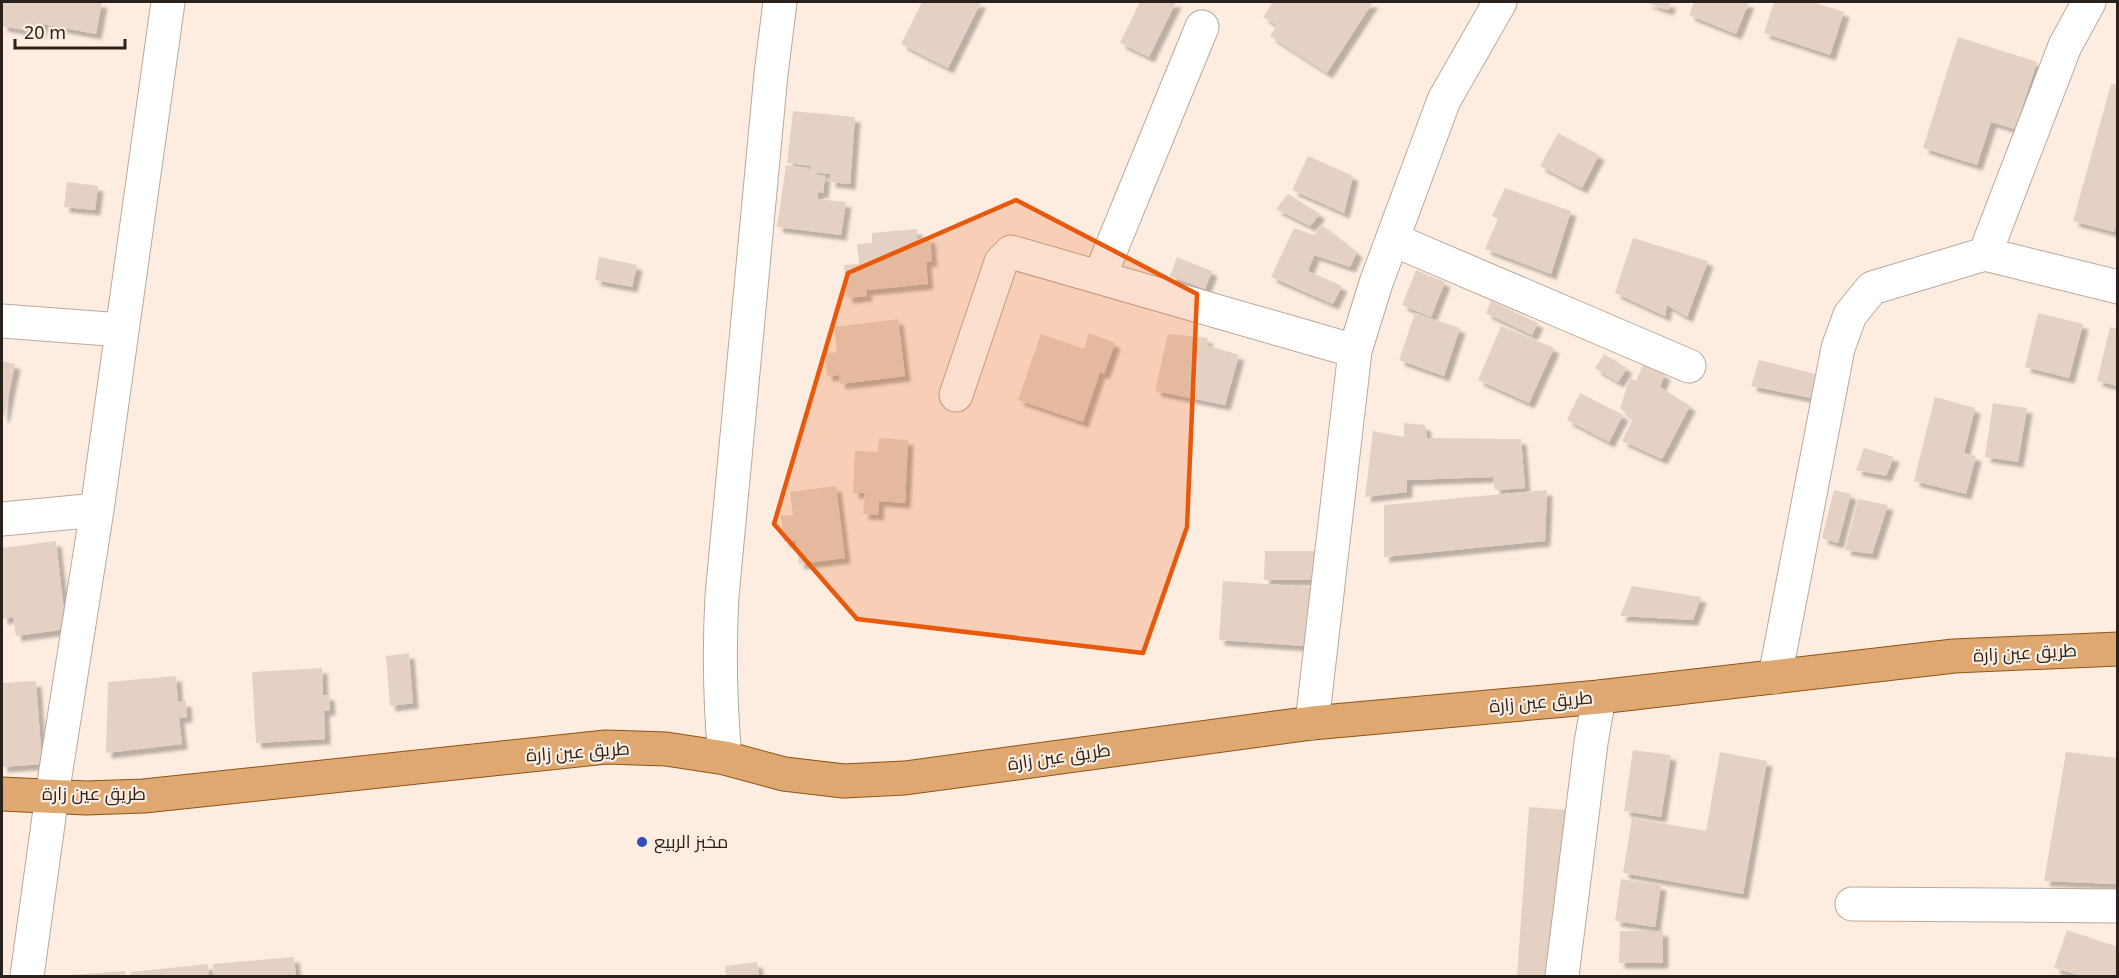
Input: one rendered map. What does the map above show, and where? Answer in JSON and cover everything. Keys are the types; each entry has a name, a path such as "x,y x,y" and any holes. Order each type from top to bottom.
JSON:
{"main road":[{"name":"طريق عين زارة","path":"2,794 86,798 144,796 606,747 666,748 725,758 784,774 844,781 905,778 1312,723 1599,697 1954,656 2118,649"}],"street":[{"path":"27,976 52,795 97,510 168,2"},
{"path":"725,758 719,650 722,596 771,74 780,2"},
{"path":"1312,723 1355,351 1376,283 1394,240 1444,100 1500,2"},
{"path":"1985,254 2065,46 2089,2"},
{"path":"1100,276 1202,27"},
{"path":"1394,240 1689,366"},
{"path":"956,395 1001,262 1011,252 1355,351"},
{"path":"1775,677 1838,348 1850,315 1872,288 1985,254 2118,287"},
{"path":"2,321 122,330"},
{"path":"2,519 97,510"},
{"path":"1562,976 1591,743 1599,697"},
{"path":"1852,904 2118,906"}],"highlighted area":[{"path":"1016,200 1197,294 1187,527 1143,653 857,619 774,524 848,273"}],"building":[{"path":"2,2 102,2 96,34 42,24 40,33 2,26"},
{"path":"922,2 981,2 948,68 901,44"},
{"path":"1140,2 1176,2 1149,57 1120,43"},
{"path":"1273,2 1373,2 1327,73 1270,36 1277,25 1263,17"},
{"path":"1645,2 1671,2 1668,10"},
{"path":"1694,2 1749,2 1736,34 1689,15"},
{"path":"1774,2 1812,2 1844,12 1830,55 1764,33"},
{"path":"1958,37 2037,62 2015,129 1991,122 1977,165 1923,148"},
{"path":"2111,84 2118,85 2118,220 2114,232 2073,221"},
{"path":"793,111 855,117 850,184 830,182 831,174 810,172 811,166 787,163"},
{"path":"1558,133 1599,155 1582,188 1540,166"},
{"path":"1308,156 1353,176 1344,213 1292,190"},
{"path":"786,165 809,168 809,173 825,176 823,193 818,192 818,199 846,202 841,235 777,227"},
{"path":"67,182 98,186 95,210 64,207"},
{"path":"1505,188 1571,211 1551,274 1485,249 1498,219 1492,216"},
{"path":"1288,194 1320,214 1310,226 1276,209"},
{"path":"1322,225 1357,252 1350,267 1314,255 1308,271 1342,286 1333,304 1271,277 1294,228 1314,235"},
{"path":"917,229 917,239 930,237 932,261 926,262 928,284 866,290 867,296 847,298 844,265 859,264 857,244 872,243 872,233"},
{"path":"1633,238 1708,261 1687,317 1667,305 1665,316 1615,293"},
{"path":"599,257 637,265 632,287 595,280"},
{"path":"1177,257 1212,271 1205,289 1170,276"},
{"path":"1416,270 1445,282 1431,317 1402,305"},
{"path":"1491,301 1538,323 1532,335 1486,313"},
{"path":"1415,313 1460,328 1444,376 1399,360"},
{"path":"2038,313 2083,324 2069,378 2025,367"},
{"path":"898,319 905,376 840,384 839,375 827,376 825,353 837,352 834,327"},
{"path":"1501,326 1554,348 1529,403 1478,380"},
{"path":"2110,327 2118,329 2118,386 2097,381"},
{"path":"1089,333 1115,343 1104,374 1100,372 1083,422 1018,400 1041,334 1084,349"},
{"path":"1168,334 1208,338 1206,345 1239,355 1225,405 1155,391"},
{"path":"1604,354 1627,368 1618,382 1595,368"},
{"path":"1759,360 1815,374 1811,398 1751,386"},
{"path":"2,361 15,364 4,417 2,417"},
{"path":"1643,365 1665,374 1660,387 1690,406 1662,459 1622,441 1633,419 1620,408 1630,378 1636,381"},
{"path":"1580,393 1623,415 1609,442 1567,420"},
{"path":"1935,397 1975,408 1964,453 1976,456 1966,494 1914,481"},
{"path":"1993,403 2027,408 2018,462 1985,457"},
{"path":"1404,423 1425,425 1427,438 1521,439 1525,488 1495,490 1493,477 1407,480 1407,492 1365,497 1373,431 1404,437"},
{"path":"879,438 908,440 905,503 879,501 878,515 863,514 865,493 853,493 855,451 878,452"},
{"path":"1864,448 1894,457 1886,476 1856,470"},
{"path":"836,486 845,558 799,564 796,540 784,542 781,516 793,515 790,492"},
{"path":"1547,490 1545,541 1384,557 1384,505"},
{"path":"1834,490 1851,494 1838,543 1822,538"},
{"path":"1858,499 1888,505 1872,554 1845,550"},
{"path":"56,541 66,629 16,636 13,617 2,619 2,548"},
{"path":"1265,551 1324,551 1324,580 1264,580"},
{"path":"1223,581 1325,588 1320,647 1219,640"},
{"path":"1632,586 1701,597 1693,620 1620,616"},
{"path":"409,653 413,703 390,706 386,656"},
{"path":"322,668 323,695 329,695 330,710 324,711 325,739 256,743 252,672"},
{"path":"176,676 178,702 186,701 187,717 179,718 182,744 106,753 108,682"},
{"path":"36,681 42,764 2,767 2,683"},
{"path":"1633,750 1671,755 1661,817 1624,811"},
{"path":"1720,752 1767,761 1743,894 1623,873 1632,818 1706,831"},
{"path":"2066,752 2118,758 2118,884 2044,881"},
{"path":"1529,807 1568,810 1556,976 1517,976"},
{"path":"1621,879 1661,885 1655,927 1615,921"},
{"path":"2067,930 2118,947 2118,976 2081,976 2054,968"},
{"path":"1620,931 1663,931 1663,963 1619,963"},
{"path":"294,957 296,976 214,976 213,964"},
{"path":"757,962 759,976 726,976 725,966"},
{"path":"208,964 209,976 131,976 131,972"},
{"path":"125,971 126,976 71,976 71,975"}],"place":[{"name":"مخبز الربيع","path":"642,842"}]}
